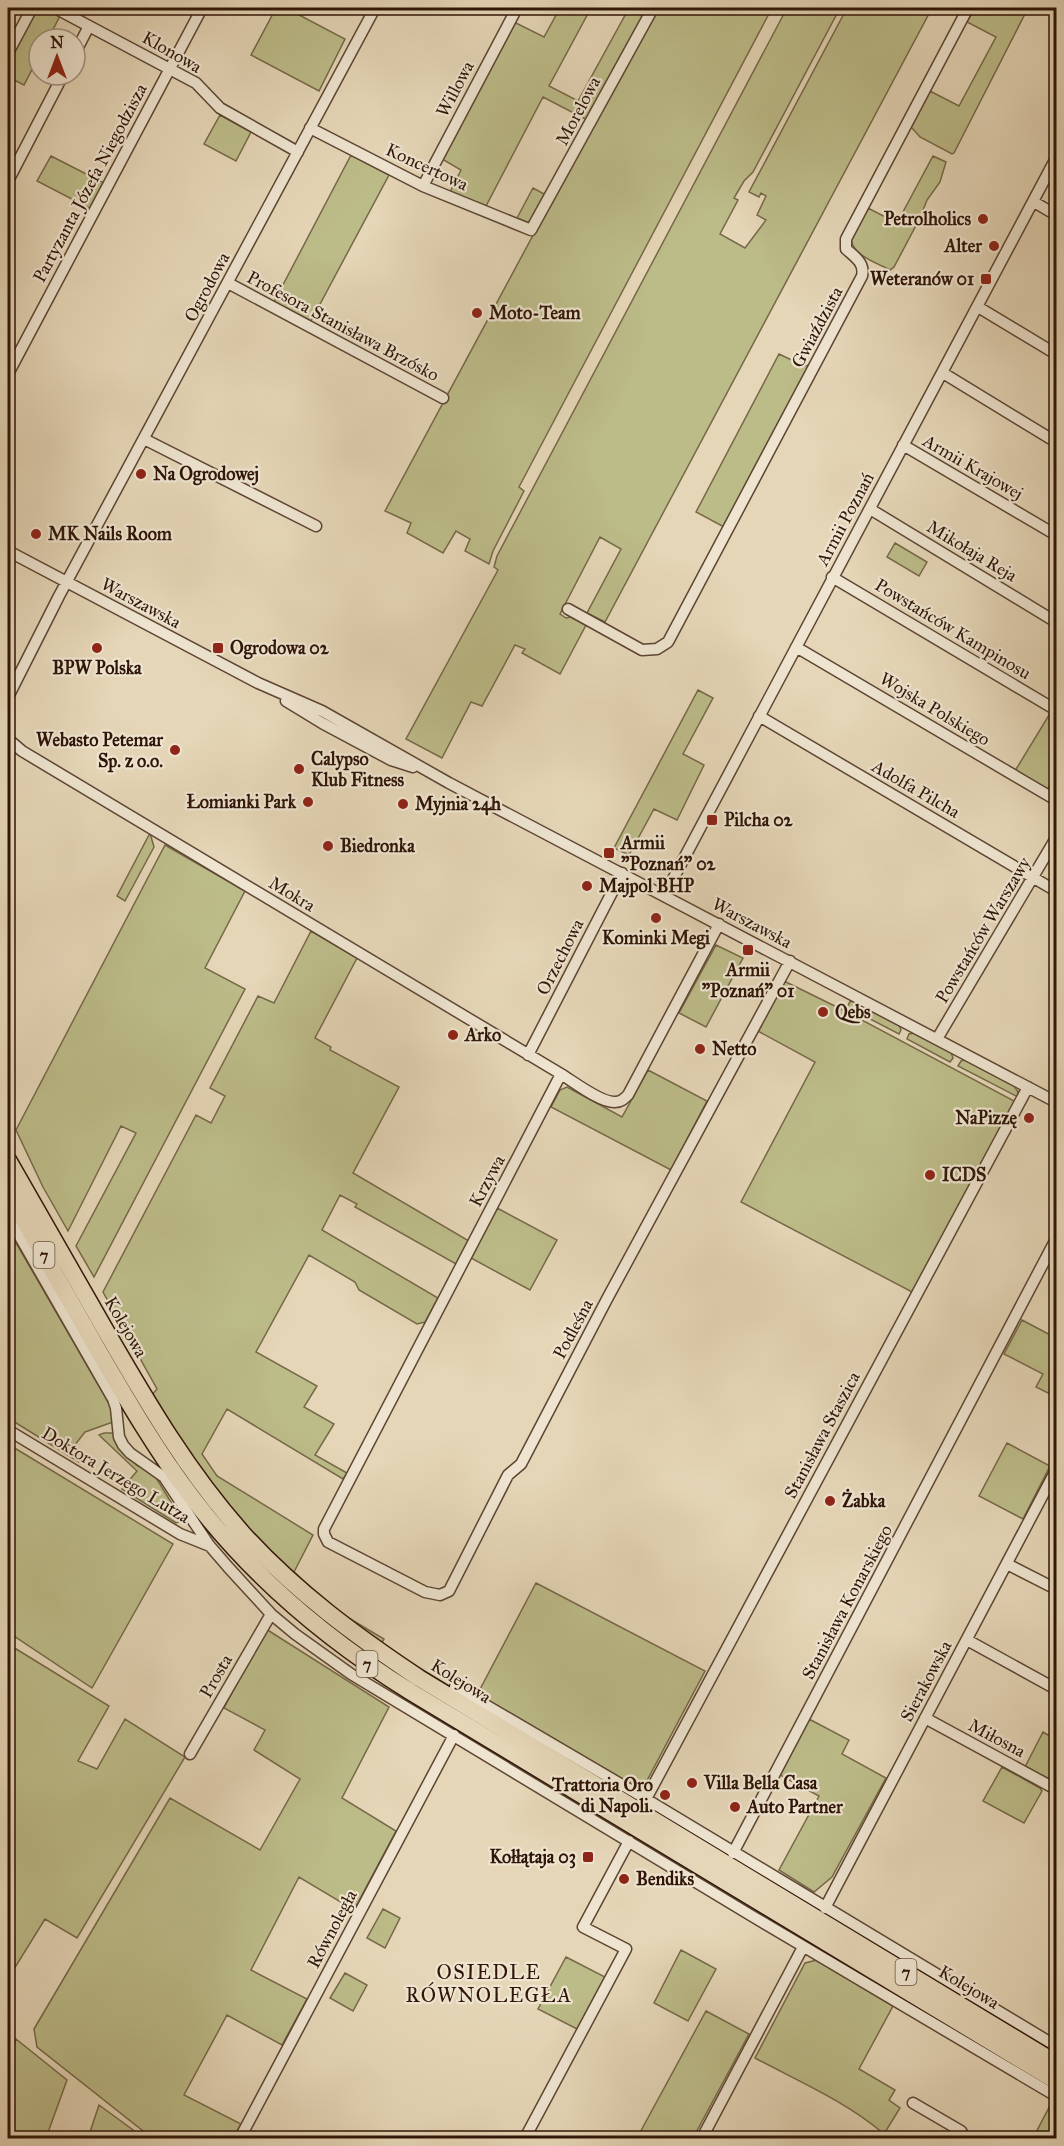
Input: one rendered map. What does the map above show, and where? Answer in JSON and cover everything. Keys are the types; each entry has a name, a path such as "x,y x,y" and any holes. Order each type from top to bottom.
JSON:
{"highway":[{"name":"Kolejowa","path":"8,1160 182,1458 218,1505 261,1553 316,1605 419,1678 1056,2063"},
{"name":"Kolejowa","path":"8,1192 117,1395 219,1531 265,1580 302,1614 345,1649 421,1698 1056,2081"},
{"path":"117,1395 128,1421 160,1473"},
{"path":"419,1678 455,1687"}],"street":[{"path":"8,53 32,8"},
{"name":"Klonowa","path":"55,8 196,83 219,108 298,152"},
{"name":"Partyzanta Józefa Niegodzisza","path":"8,374 202,8"},
{"name":"Ogrodowa","path":"67,582 375,8"},
{"name":"Willowa","path":"423,186 517,8"},
{"name":"Morelowa","path":"531,230 653,8"},
{"name":"Gwiaździsta","path":"568,609 640,649 647,651 657,649 668,642 862,276 861,263 846,249 846,239 968,8"},
{"path":"1051,8 1056,12"},
{"path":"87,30 89,26"},
{"path":"8,181 57,87"},
{"name":"Koncertowa","path":"310,128 423,186 531,230"},
{"name":"Armii Poznań","path":"664,896 1056,158"},
{"path":"1034,202 1056,215"},
{"name":"Profesora Stanisława Brzósko","path":"228,284 443,398"},
{"path":"978,307 1056,354"},
{"path":"943,373 1056,442"},
{"path":"144,439 263,497 316,526"},
{"name":"Armii Krajowej","path":"903,445 1056,534"},
{"name":"Mikołaja Reja","path":"870,509 1056,622"},
{"name":"Warszawska","path":"8,551 312,712 391,760 432,774 1056,1102"},
{"name":"Powstańców Kampinosu","path":"832,578 1056,710"},
{"path":"8,697 67,582"},
{"name":"Wojska Polskiego","path":"796,647 1056,800"},
{"name":"Adolfa Pilcha","path":"759,716 1056,891"},
{"name":"Mokra","path":"8,739 22,751 561,1074"},
{"name":"Powstańców Warszawy","path":"937,1039 1056,838"},
{"name":"Orzechowa","path":"528,1055 621,873"},
{"path":"561,1074 606,1101 618,1102 624,1099 719,924"},
{"name":"Podleśna","path":"328,1542 425,1592 440,1595 449,1591 508,1475 521,1464 607,1299 790,961"},
{"name":"Krzywa","path":"328,1542 324,1529 561,1074"},
{"name":"Stanisława Staszica","path":"646,1799 1029,1087"},
{"path":"8,1216 117,1395"},
{"name":"Stanisława Konarskiego","path":"733,1852 1056,1239"},
{"name":"Doktora Jerzego Lutza","path":"8,1430 180,1534 210,1546"},
{"name":"Sierakowska","path":"825,1908 1056,1470"},
{"path":"160,1473 210,1546 271,1614 351,1674 803,1947 1056,2096"},
{"path":"1007,1564 1056,1589"},
{"name":"Prosta","path":"190,1754 271,1614"},
{"path":"966,1640 1056,1689"},
{"name":"Kolejowa","path":"455,1687 1056,2046"},
{"name":"Miłosna","path":"925,1718 1052,1787"},
{"name":"Równoległa","path":"240,2139 453,1735"},
{"path":"525,2139 626,1949 583,1927 629,1841"},
{"path":"702,2139 803,1947"},
{"path":"913,2103 961,2131 965,2139"}],"green space":[{"path":"35,8 45,8 60,16 54,27 27,27 27,79 24,85 8,77 8,59"},
{"path":"276,8 286,8 345,39 319,91 251,55"},
{"path":"560,8 591,8 549,86 578,101 629,8 650,8 589,121 543,97 486,206 450,192 461,170 442,159 512,21 544,37"},
{"path":"655,8 772,8 519,487 524,491 493,551 489,564 465,551 470,539 456,531 443,553 407,533 411,523 385,511"},
{"path":"787,8 840,8 753,172 744,181 734,198 738,200 720,234 745,248 766,220 757,215 766,196 761,193 759,197 749,192 847,8 932,8 605,622 587,613 621,549 600,537 560,614 586,625 560,674 522,653 525,649 515,645 482,706 471,702 442,758 406,739 498,570 494,567 497,556"},
{"path":"975,8 1028,8 952,154 920,137 911,127 930,91 959,106 996,37 967,22"},
{"path":"220,115 251,132 236,161 204,144"},
{"path":"351,155 389,175 311,321 274,302"},
{"path":"51,156 104,183 91,209 37,181"},
{"path":"933,156 946,162 940,182 927,200 894,267 890,270 861,255 851,240 868,208 897,223"},
{"path":"533,188 548,196 532,224 517,218"},
{"path":"779,354 804,366 810,365 724,527 696,512"},
{"path":"895,543 927,562 919,576 887,557"},
{"path":"698,690 713,698 683,754 704,765 677,820 654,809 629,855 614,848"},
{"path":"1049,715 1056,719 1056,774 1047,790 1015,771"},
{"path":"150,833 154,847 125,901 117,896"},
{"path":"165,845 245,891 205,968 245,989 94,1277 76,1246 136,1133 121,1126 68,1231 43,1187 16,1130"},
{"path":"311,931 357,958 315,1038 331,1047 330,1050 399,1087 353,1173 469,1241 456,1264 355,1207 357,1204 340,1195 322,1230 438,1298 425,1322 417,1324 359,1290 355,1282 309,1255 256,1352 317,1386 304,1407 334,1424 315,1455 347,1473 343,1479 227,1409 202,1454 217,1476 313,1535 294,1572 320,1597 347,1617 384,1639 381,1644 341,1617 255,1538 185,1450 151,1396 157,1389 103,1292 196,1115 211,1123 225,1096 210,1088 258,996 274,1003"},
{"path":"716,945 743,958 706,1027 679,1013"},
{"path":"784,981 1016,1102 914,1293 741,1202 815,1062 756,1030"},
{"path":"851,1000 899,1025 901,1030 899,1034 847,1007"},
{"path":"914,1033 951,1052 953,1058 950,1062 907,1039 909,1034"},
{"path":"965,1060 1014,1086 1018,1097 958,1066 961,1061"},
{"path":"648,1070 707,1101 671,1170 551,1107 560,1090 567,1087 622,1117"},
{"path":"497,1208 557,1240 530,1290 471,1258"},
{"path":"8,1229 111,1407 113,1422 85,1432 74,1446 85,1454 79,1462 8,1418"},
{"path":"1022,1320 1056,1338 1056,1397 1036,1387 1043,1374 1004,1354"},
{"path":"115,1433 115,1441 122,1452 138,1466 152,1471 180,1517 179,1522 176,1523 122,1489 137,1471 99,1435"},
{"path":"1007,1443 1050,1466 1023,1519 979,1496"},
{"path":"8,1444 173,1544 92,1688 8,1632"},
{"path":"536,1583 705,1671 642,1790 477,1695"},
{"path":"266,1629 389,1707 342,1798 396,1831 354,1910 299,1877 251,1970 307,1999 282,2045 227,2015 184,2095 241,2124 233,2138 152,2138 37,2047 34,2029 170,1798 260,1850 300,1779 254,1750 265,1730 224,1708"},
{"path":"8,1644 109,1706 78,1761 97,1769 125,1719 185,1757 77,1938 45,1919 11,1974 8,1972"},
{"path":"809,1719 849,1740 842,1754 886,1778 832,1877 814,1892 779,1870 819,1796 780,1775"},
{"path":"1043,1732 1056,1740 1056,1781 1047,1780 1048,1778 1025,1767"},
{"path":"1002,1767 1042,1791 1024,1823 983,1801"},
{"path":"383,1909 400,1918 385,1948 367,1938"},
{"path":"681,1950 716,1969 688,2021 654,2003"},
{"path":"566,1957 605,1977 577,2029 538,2009"},
{"path":"817,1960 893,2006 859,2069 895,2090 889,2100 900,2108 884,2134 870,2122 838,2102 755,2058 805,1963"},
{"path":"345,1973 367,1985 353,2011 330,1998"},
{"path":"706,2011 749,2034 693,2138 637,2138"},
{"path":"16,2039 67,2080 46,2138 8,2138 8,2064"},
{"path":"1052,2102 1056,2105 1056,2124 1047,2138 1033,2138"},
{"path":"99,2105 144,2138 88,2138"}],"place":[{"name":"Petrolholics","path":"983,219"},
{"name":"Alter","path":"994,246"},
{"name":"Weteranów 01","path":"986,279"},
{"name":"Moto-Team","path":"477,313"},
{"name":"Na Ogrodowej","path":"141,474"},
{"name":"MK Nails Room","path":"36,534"},
{"name":"BPW Polska","path":"97,648"},
{"name":"Ogrodowa 02","path":"218,648"},
{"name":"Webasto Petemar Sp. z o.o.","path":"175,750"},
{"name":"Calypso Klub Fitness","path":"299,769"},
{"name":"Łomianki Park","path":"308,802"},
{"name":"Myjnia 24h","path":"403,804"},
{"name":"Pilcha 02","path":"712,820"},
{"name":"Biedronka","path":"328,846"},
{"name":"Armii \"Poznań\" 02","path":"609,853"},
{"name":"Majpol BHP","path":"587,886"},
{"name":"Kominki Megi","path":"656,918"},
{"name":"Armii \"Poznań\" 01","path":"748,950"},
{"name":"Qebs","path":"823,1012"},
{"name":"Arko","path":"453,1035"},
{"name":"Netto","path":"700,1049"},
{"name":"NaPizzę","path":"1029,1118"},
{"name":"ICDS","path":"930,1175"},
{"name":"Żabka","path":"830,1501"},
{"name":"Villa Bella Casa","path":"692,1783"},
{"name":"Trattoria Oro di Napoli.","path":"665,1795"},
{"name":"Auto Partner","path":"735,1807"},
{"name":"Kołłątaja 03","path":"588,1857"},
{"name":"Bendiks","path":"624,1879"}],"district":[{"name":"OSIEDLE RÓWNOLEGŁA","path":"489,1984"}]}
